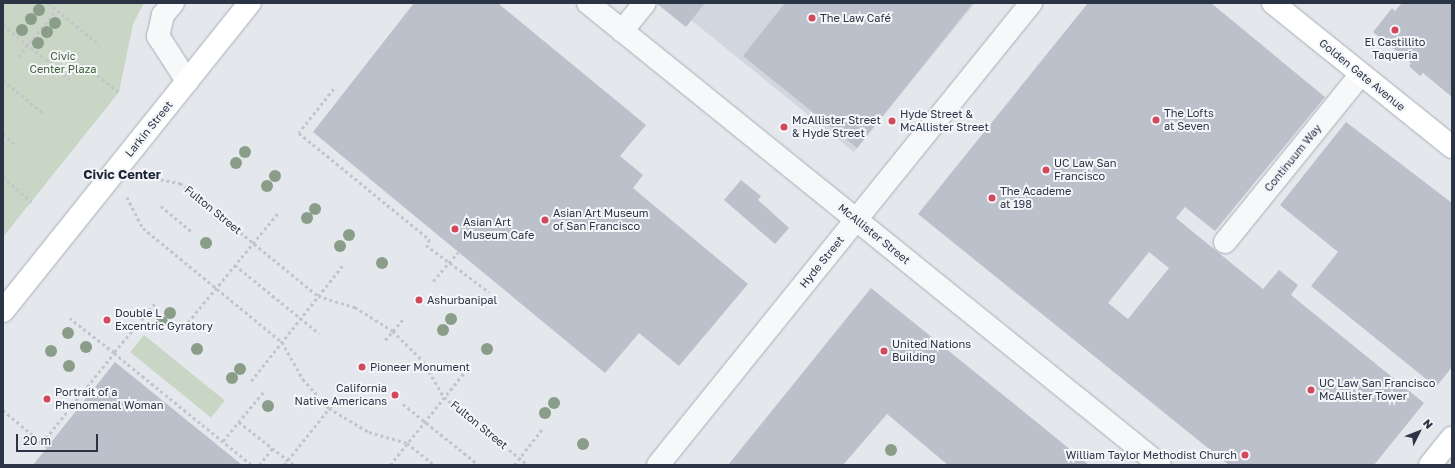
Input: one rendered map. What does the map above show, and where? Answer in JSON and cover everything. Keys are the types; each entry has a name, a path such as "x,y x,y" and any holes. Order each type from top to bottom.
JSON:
{"main road":[{"name":"Larkin Street","path":"3,311 250,3"},
{"name":"Golden Gate Avenue","path":"1273,3 1452,147"},
{"path":"1430,465 1452,438"}],"street":[{"path":"173,3 163,15 158,36 187,81"},
{"name":"McAllister Street","path":"588,3 1160,465"},
{"path":"622,31 645,3"},
{"name":"Hyde Street","path":"658,465 1031,3"},
{"name":"Continuum Way","path":"1224,242 1361,74"}],"path":[{"path":"48,3 100,44"},
{"path":"18,57 56,10"},
{"path":"3,25 70,79"},
{"path":"83,64 119,92"},
{"path":"3,80 43,113"},
{"path":"334,89 299,133 430,240 426,244 448,264 489,292"},
{"path":"3,134 16,145"},
{"path":"114,171 143,228 282,342 303,379 329,408 369,432 407,443 434,465"},
{"name":"Fulton Street","path":"114,171 180,183 318,296 355,307 393,331 423,361 444,397 528,465"},
{"path":"3,177 32,202"},
{"path":"161,206 191,231"},
{"path":"184,327 278,213"},
{"path":"434,281 458,252"},
{"path":"235,265 320,334"},
{"path":"250,381 342,266"},
{"path":"42,443 155,304"},
{"path":"385,340 405,317"},
{"path":"70,319 252,465"},
{"path":"390,465 468,368"},
{"path":"223,441 264,391"},
{"path":"284,465 338,397"},
{"path":"403,404 479,465"},
{"path":"3,410 47,447"},
{"path":"239,422 294,465"},
{"path":"514,465 543,428"},
{"path":"259,465 273,448"}],"shaded area":[{"path":"705,3 975,3 854,152 691,20"}],"green space":[{"name":"Civic Center Plaza","path":"3,3 144,3 133,24 119,92 3,237"},
{"path":"144,335 225,400 211,418 130,352"}],"building":[{"name":"Asian Art Museum of San Francisco","path":"414,3 501,3 500,5 646,125 620,156 643,175 633,188 748,284 679,366 639,333 605,373 313,132"},
{"path":"656,3 705,3 686,27"},
{"path":"785,3 973,3 857,148 743,56"},
{"path":"1088,3 1211,3 1325,97 1215,231 1185,207 1176,218 1263,289 1279,270 1298,285 1291,295 1424,403 1374,465 1229,465 918,214","holes":["1149,252 1169,268 1128,319 1108,303"]},
{"path":"1402,3 1452,3 1452,97 1423,73 1420,76 1409,66 1411,63 1373,32 1392,8 1395,11"},
{"path":"1346,122 1452,203 1452,367 1436,387 1311,286 1338,252 1280,205"},
{"path":"741,180 761,196 758,200 789,228 775,244 724,200"},
{"name":"United Nations Building","path":"871,288 1089,465 948,465 887,414 843,465 728,465"},
{"path":"115,362 242,465 33,465"}],"place":[{"name":"The Law Café","path":"812,18"},
{"name":"El Castillito Taqueria","path":"1395,30"},
{"name":"The Lofts at Seven","path":"1156,120"},
{"name":"Hyde Street & McAllister Street","path":"892,121"},
{"name":"McAllister Street & Hyde Street","path":"784,127"},
{"name":"UC Law San Francisco","path":"1046,170"},
{"name":"The Academe at 198","path":"992,198"},
{"name":"Asian Art Museum of San Francisco","path":"545,220"},
{"name":"Asian Art Museum Cafe","path":"455,229"},
{"name":"Ashurbanipal","path":"419,300"},
{"name":"Double L Excentric Gyratory","path":"107,320"},
{"name":"United Nations Building","path":"884,351"},
{"name":"Pioneer Monument","path":"362,367"},
{"name":"UC Law San Francisco McAllister Tower","path":"1311,390"},
{"name":"California Native Americans","path":"395,395"},
{"name":"Portrait of a Phenomenal Woman","path":"47,399"},
{"name":"William Taylor Methodist Church","path":"1245,455"}],"district":[{"name":"Civic Center","path":"122,174"}]}
